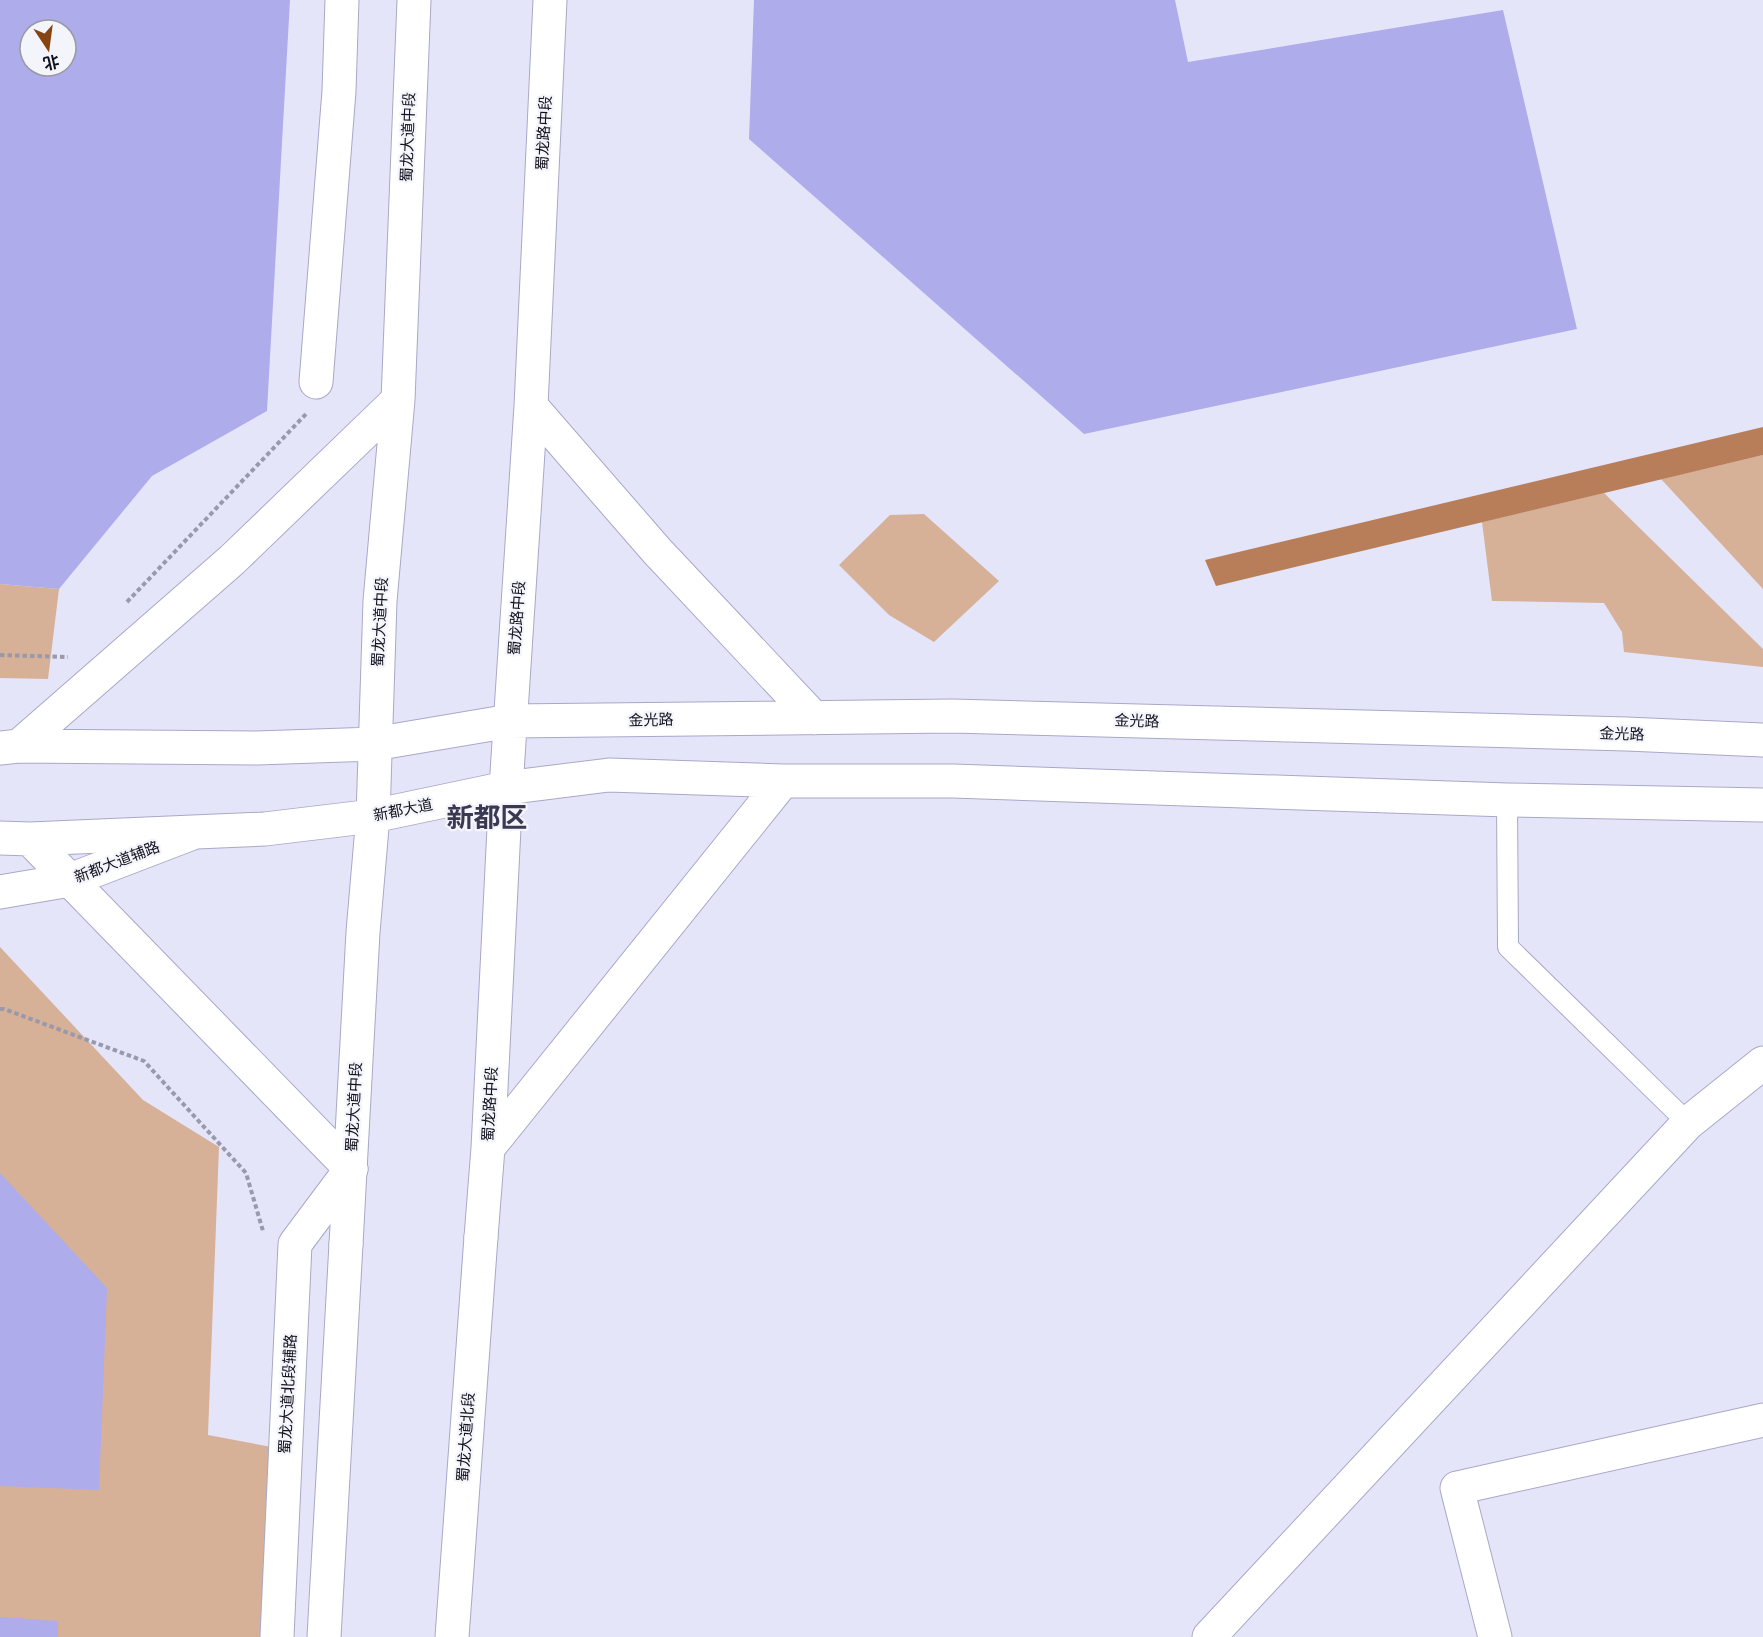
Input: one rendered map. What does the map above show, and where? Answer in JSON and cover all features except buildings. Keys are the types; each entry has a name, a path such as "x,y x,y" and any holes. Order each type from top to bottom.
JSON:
{"main road":[{"path":"315,394 339,91 342,0"},
{"name":"蜀龙大道中段","path":"324,1637 363,932 373,816 380,601 398,400 414,0"},
{"name":"蜀龙路中段","path":"481,1237 488,1148 510,721 531,406 550,0"},
{"path":"10,747 232,560 398,400"},
{"path":"531,406 657,551 814,718"},
{"name":"金光路","path":"375,744 510,721 952,716 1627,734 1763,740"},
{"path":"10,747 257,748 375,744"},
{"name":"新都大道","path":"15,838 265,829 373,816 506,788 609,775 783,781 876,780 1507,800"},
{"path":"488,1148 783,781"},
{"path":"1507,800 1763,805"},
{"name":"新都大道辅路","path":"0,892 70,880 197,831"},
{"path":"15,838 70,880 351,1169"},
{"path":"1209,1637 1688,1123 1763,1063"},
{"name":"蜀龙大道北段辅路","path":"277,1637 295,1244 351,1169"},
{"name":"蜀龙大道北段","path":"452,1637 481,1237"},
{"path":"1495,1637 1457,1488 1763,1420"}],"lane":[{"path":"1507,800 1508,947 1688,1123"}],"path":[{"path":"122,606 315,394"},
{"path":"0,655 74,657"},
{"path":"0,1009 144,1061 246,1173 266,1241"}],"shaded area":[{"path":"1763,427 1763,455 1216,586 1205,560"},
{"path":"1763,455 1763,589 1661,479"},
{"path":"1604,493 1763,649 1763,667 1624,652 1622,632 1604,603 1492,601 1482,522"},
{"path":"924,514 999,581 934,642 889,615 839,565 890,515"},
{"path":"0,584 59,589 48,679 0,678"},
{"path":"0,947 143,1100 219,1147 208,1435 288,1450 276,1637 0,1637"}],"district":[{"name":"新都区","path":"487,818"}]}
